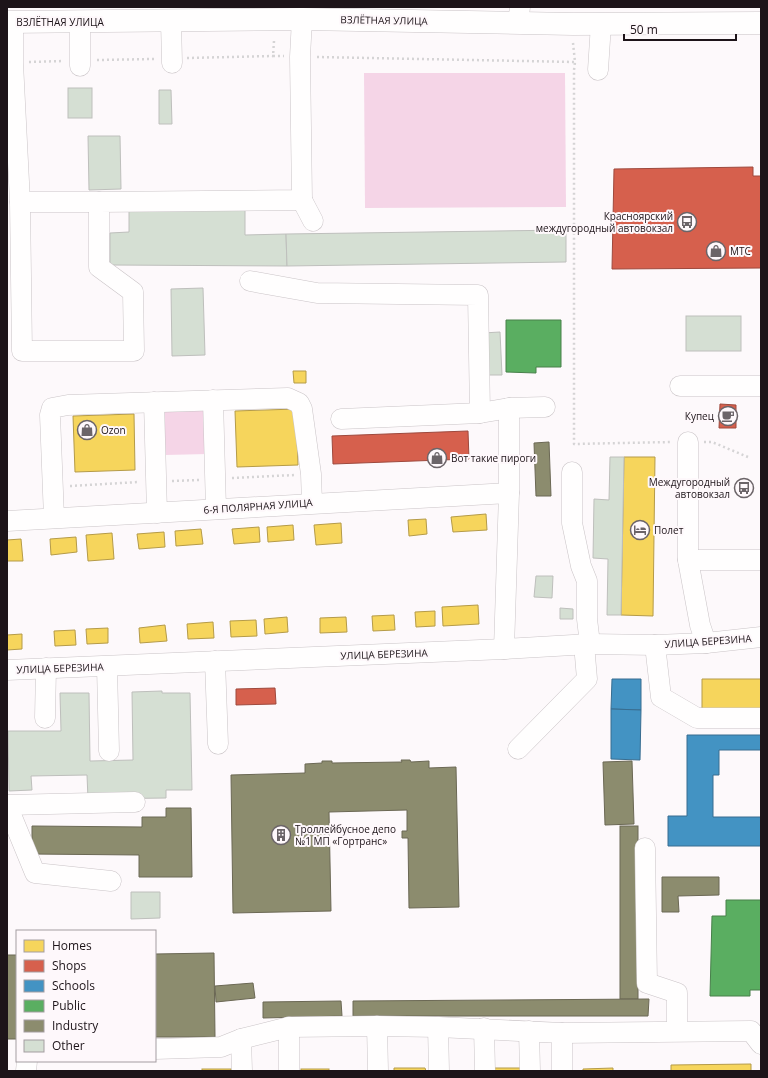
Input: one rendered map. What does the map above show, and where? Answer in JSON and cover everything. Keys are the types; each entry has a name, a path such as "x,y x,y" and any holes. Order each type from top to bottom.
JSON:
{"main road":[{"name":"ВЗЛЁТНАЯ УЛИЦА","path":"10,22 80,22 113,14 171,20 302,19 346,13 519,15 601,24 761,23"}],"street":[{"path":"302,19 300,57 302,200 313,221"},
{"path":"171,20 172,61"},
{"path":"10,22 20,202 22,351 134,351 133,292 99,267 99,202"},
{"path":"79,63 80,22"},
{"path":"598,70 601,24"},
{"path":"20,202 302,200"},
{"path":"250,282 317,293 478,294 480,413"},
{"path":"680,386 761,386"},
{"path":"54,518 54,486 50,415 52,408 68,405 104,409 154,402 213,400 266,404 288,398 299,403 302,409 311,474 312,503"},
{"path":"213,400 216,509"},
{"path":"154,402 157,513"},
{"path":"340,419 480,413 508,408 545,407"},
{"path":"504,649 509,493 508,408"},
{"path":"688,442 688,560 700,625 706,643"},
{"path":"518,748 587,679 587,582 581,566 572,523 572,472"},
{"name":"6-Я ПОЛЯРНАЯ УЛИЦА","path":"7,521 509,493"},
{"path":"688,560 761,560"},
{"name":"УЛИЦА БЕРЕЗИНА","path":"7,670 106,667 587,644 655,645 706,643 761,637"},
{"path":"655,645 661,697 697,718 761,718"},
{"path":"215,661 218,744"},
{"path":"106,667 109,750"},
{"path":"45,718 46,668"},
{"path":"111,882 35,874 7,805 135,802"},
{"path":"645,848 647,983 678,993 677,1031"},
{"path":"156,1049 221,1047 241,1039 288,1028 377,1026 484,1028 562,1032 751,1031 761,1044"},
{"path":"377,1026 378,1071"},
{"path":"438,1027 439,1071"},
{"path":"288,1028 289,1071"},
{"path":"484,1028 485,1071"},
{"path":"529,1031 530,1071"},
{"path":"562,1032 562,1071"},
{"path":"241,1039 242,1071"}],"path":[{"path":"274,41 274,56"},
{"path":"573,43 575,62 574,444 712,442 748,457"},
{"path":"13,63 172,61 274,56 575,62"},
{"path":"54,486 311,474"}],"shaded area":[{"path":"364,73 565,73 566,207 365,208"},
{"path":"207,408 208,454 165,455 163,409"}],"building: Homes":[{"path":"293,371 306,371 306,383 294,383"},
{"path":"296,409 298,465 237,467 235,411"},
{"path":"134,414 135,470 75,472 73,416"},
{"path":"624,457 655,457 653,616 621,615"},
{"path":"486,514 487,530 453,532 451,517"},
{"path":"426,519 427,534 409,536 408,520"},
{"path":"341,523 342,543 316,545 314,525"},
{"path":"293,525 294,540 268,542 267,527"},
{"path":"259,527 260,542 234,544 232,529"},
{"path":"201,529 203,544 176,546 175,531"},
{"path":"164,532 165,547 139,549 137,534"},
{"path":"112,533 114,559 88,561 86,535"},
{"path":"76,537 77,552 51,555 50,539"},
{"path":"21,539 23,561 7,561 7,540"},
{"path":"478,605 479,624 443,626 442,607"},
{"path":"435,611 435,626 416,627 415,612"},
{"path":"394,615 395,630 373,631 372,616"},
{"path":"287,617 288,632 265,634 264,619"},
{"path":"346,617 347,632 320,633 320,618"},
{"path":"256,620 257,636 231,637 230,621"},
{"path":"213,622 214,638 188,639 187,624"},
{"path":"165,625 167,641 140,643 139,628"},
{"path":"108,628 108,643 87,644 86,629"},
{"path":"75,630 76,645 55,646 54,631"},
{"path":"22,634 22,649 7,650 7,635"},
{"path":"702,679 761,679 761,714 702,715"},
{"path":"751,1064 751,1071 671,1071 671,1065"},
{"path":"394,1068 425,1068 426,1071 394,1071"},
{"path":"493,1068 521,1068 521,1071 493,1071"},
{"path":"613,1068 613,1071 583,1071 583,1069"},
{"path":"202,1069 231,1069 231,1071 202,1071"},
{"path":"301,1069 329,1069 329,1071 301,1071"}],"building: Shops":[{"name":"Красноярский междугородный автовокзал","path":"753,167 753,176 761,176 761,268 612,269 614,169"},
{"name":"Купец","path":"720,404 736,405 736,428 719,428"},
{"path":"468,431 469,459 333,464 332,436"},
{"path":"275,688 276,704 236,705 236,689"}],"building: Schools":[{"path":"612,679 641,679 641,710 611,709"},
{"path":"611,709 641,710 640,760 611,759"},
{"path":"687,735 761,735 761,750 719,750 719,775 713,775 713,817 761,817 761,846 668,846 668,816 687,816"}],"building: Public":[{"path":"506,320 561,320 561,367 536,367 536,373 506,372"},
{"path":"726,900 761,900 761,990 750,990 750,996 710,996 712,916 726,916"}],"building: Industry":[{"path":"549,442 551,496 536,496 534,443"},
{"name":"Троллейбусное депо №1 МП «Гортранс»","path":"401,760 410,760 411,762 429,761 429,768 456,767 459,907 409,908 408,838 402,838 402,831 407,831 407,810 329,812 331,911 233,913 231,775 305,773 305,764 322,763 322,761 332,761 332,763 402,762"},
{"path":"632,761 634,824 605,825 603,762"},
{"path":"166,808 191,808 192,877 139,877 139,855 32,854 32,826 142,827 142,817 166,817"},
{"path":"620,826 638,826 638,999 620,999"},
{"path":"662,877 719,877 719,895 678,896 679,912 662,912"},
{"path":"214,953 215,1037 156,1037 156,954"},
{"path":"7,955 16,955 16,1039 7,1039"},
{"path":"253,983 255,998 216,1002 215,986"},
{"path":"649,999 648,1016 353,1016 353,1001"},
{"path":"341,1001 342,1016 263,1018 263,1002"}],"building: Other":[{"path":"68,88 92,88 92,118 68,118"},
{"path":"159,90 171,90 172,124 159,124"},
{"path":"88,136 120,136 121,189 89,190"},
{"path":"129,210 245,210 245,235 286,234 287,266 110,265 110,233 129,232"},
{"path":"566,230 566,262 287,266 286,234"},
{"path":"203,288 205,355 172,356 171,289"},
{"path":"686,316 741,316 741,351 686,351"},
{"path":"500,332 502,375 485,375 483,333"},
{"path":"610,457 624,457 621,615 607,615 608,559 593,558 594,499 609,500"},
{"path":"536,576 553,576 552,598 534,597"},
{"path":"560,608 573,609 573,619 560,619"},
{"path":"162,691 162,693 190,693 192,790 166,790 166,798 88,799 87,775 31,776 32,790 9,791 8,731 61,731 60,693 89,693 90,761 133,760 132,692"},
{"path":"131,892 160,892 160,918 131,919"}],"place":[{"name":"Красноярский междугородный автовокзал","path":"687,222"},
{"name":"МТС","path":"716,251"},
{"name":"Купец","path":"728,416"},
{"name":"Ozon","path":"87,430"},
{"name":"Вот такие пироги","path":"437,458"},
{"name":"Междугородный автовокзал","path":"744,488"},
{"name":"Полет","path":"640,530"},
{"name":"Троллейбусное депо №1 МП «Гортранс»","path":"281,835"}]}
